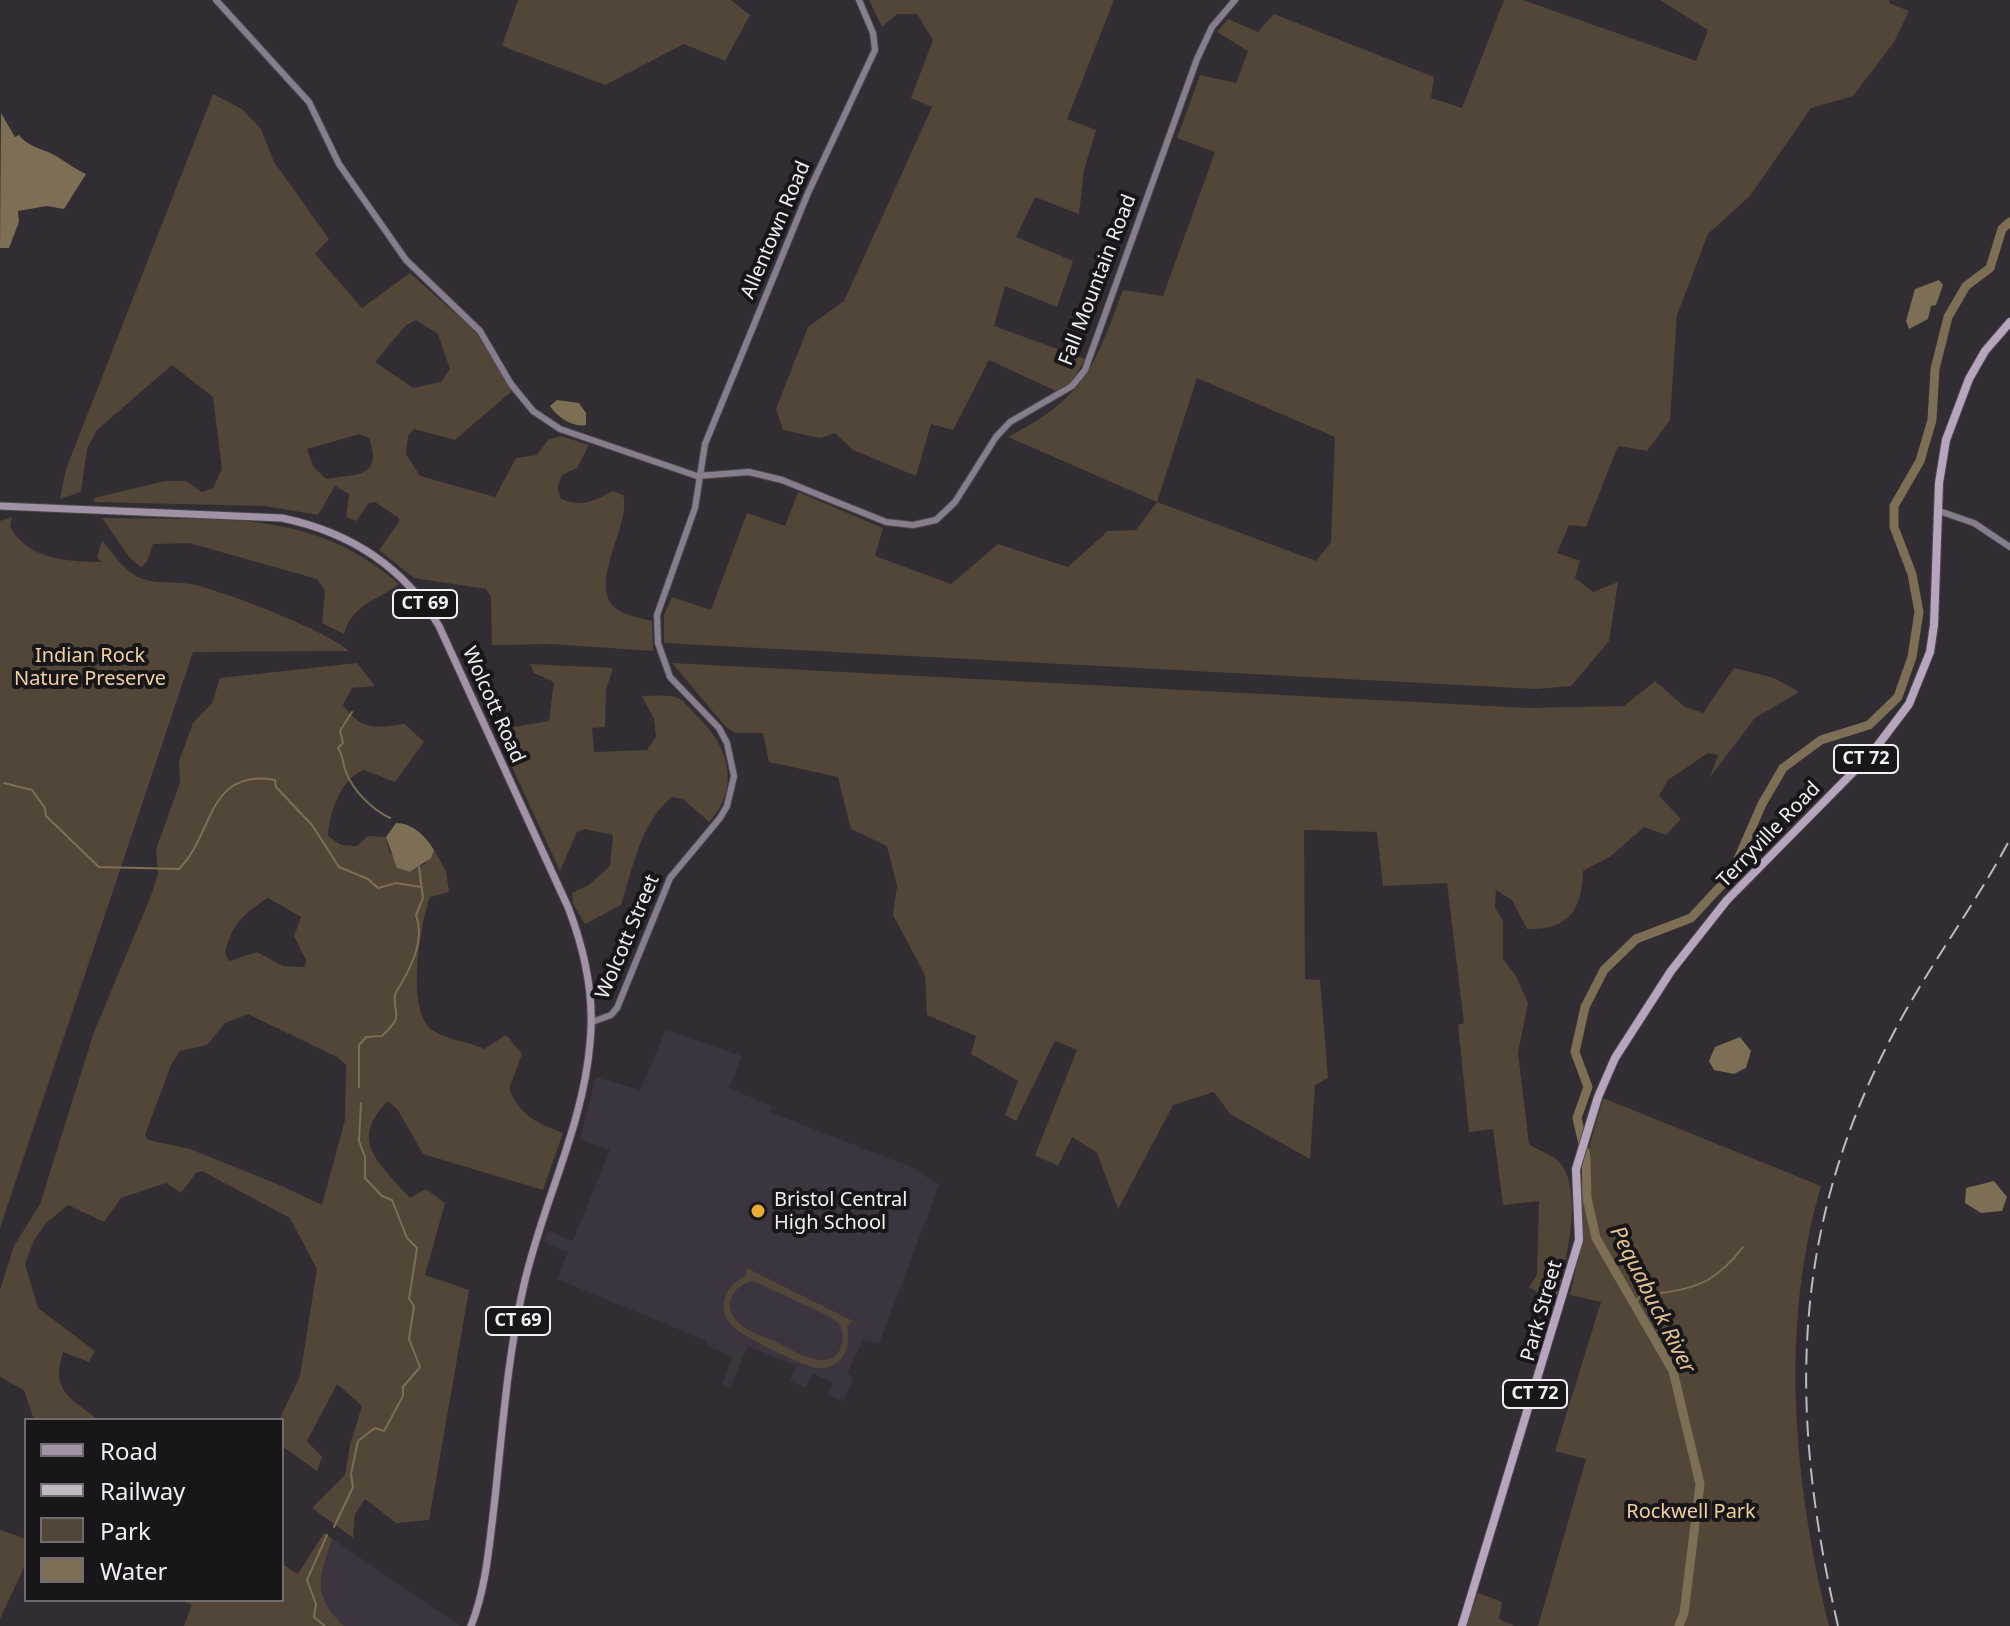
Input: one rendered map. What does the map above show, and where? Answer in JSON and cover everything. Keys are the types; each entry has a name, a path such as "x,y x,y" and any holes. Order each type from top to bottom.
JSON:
{"highway":[{"name":"Terryville Road","path":"1585,1137 1615,1058 1671,971 1727,900 1872,753 1909,704 1932,638 1943,457 1956,408 1985,351 2010,322"},
{"name":"Park Street","path":"1462,1626 1579,1240 1576,1169 1585,1137"}],"main road":[{"path":"216,0 293,81 309,102 339,164 386,233 427,283 480,331 511,384 533,411 560,429 697,476"},
{"name":"Allentown Road","path":"697,476 705,444 743,348 821,164 875,50 873,33 859,0"},
{"name":"Fall Mountain Road","path":"697,476 749,472 782,480 886,522 913,525 936,520 955,502 996,437 1010,422 1072,386 1085,370 1197,59 1212,27 1235,0"},
{"name":"Wolcott Street","path":"471,1626 486,1566 522,1292 541,1221 582,1098 592,1022 611,1015 617,1008 670,878 720,818 732,792 733,760 727,743 719,728 670,677 658,643 657,615 695,508 697,476"},
{"name":"Wolcott Road","path":"0,506 282,518 324,529 352,541 398,574 439,626 568,907 586,966 592,1022"},
{"path":"1939,511 1974,523 2010,547"}],"shaded area":[{"name":"Bristol Central High School","path":"666,1030 742,1056 729,1088 772,1106 770,1112 911,1167 939,1185 879,1344 863,1340 847,1373 854,1378 843,1401 828,1394 833,1382 813,1374 805,1388 790,1381 796,1366 748,1346 730,1388 722,1384 733,1357 706,1345 707,1341 557,1279 568,1252 544,1242 548,1231 573,1241 610,1150 580,1139 596,1077 640,1090"},
{"path":"324,1533 460,1626 197,1626 284,1602 284,1565 298,1574"}],"green space":[{"path":"518,0 731,0 750,15 725,61 684,44 605,85 502,46"},
{"path":"869,0 1114,0 1067,119 1096,130 1084,170 1079,214 1035,197 1016,237 1073,261 1057,307 1005,286 994,326 1085,359 1072,382 1056,391 989,360 953,430 931,424 916,476 853,450 835,433 820,438 783,430 776,409 808,327 844,301 932,107 911,98 933,40 917,14 897,14 882,27"},
{"path":"1504,0 1523,0 1696,61 1708,30 1660,0 1889,0 1889,3 1909,11 1894,42 1853,96 1811,108 1750,196 1708,234 1677,315 1670,420 1647,451 1618,446 1586,527 1569,525 1557,553 1580,561 1575,578 1593,592 1618,582 1609,641 1571,686 1536,689 664,643 664,615 672,597 711,610 747,513 785,526 798,492 883,528 875,556 951,584 998,544 1068,567 1108,531 1136,530 1157,502 1008,437 1054,408 1084,378 1104,340 1123,290 1163,296 1215,152 1177,138 1200,75 1236,83 1248,51 1217,32 1228,19 1258,32 1274,14 1434,77 1431,98 1462,108","holes":["1197,378 1335,437 1331,542 1316,561 1157,502"]},
{"path":"213,94 242,109 261,129 274,162 329,239 315,254 362,308 410,273 475,331 512,391 455,440 414,429 408,436 406,454 420,476 495,497 516,458 537,455 548,440 561,436 589,445 577,468 562,475 557,488 561,499 575,503 593,500 612,491 623,495 624,508 607,574 606,590 611,603 622,612 652,621 653,651 551,644 492,645 491,597 486,589 414,578 379,550 399,518 375,502 369,503 356,521 346,517 349,494 335,486 318,515 265,506 94,502 94,498 165,481 186,481 202,492 213,488 222,469 213,397 172,365 97,430 87,449 81,492 60,499 66,469","holes":["416,320 438,334 450,369 441,382 413,388 375,362 406,325","360,434 369,438 372,451 373,461 364,472 326,479 313,466 307,449"]},
{"name":"Indian Rock Nature Preserve","path":"12,517 10,526 17,537 37,552 62,559 102,562 97,558 102,540 131,573 142,579 191,584 225,594 320,633 349,651 193,652 0,1228 0,521"},
{"path":"102,518 221,519 295,529 330,541 365,559 399,584 359,610 344,634 322,623 325,590 317,579 189,543 153,544 147,562 141,567 130,558"},
{"path":"357,663 375,686 352,688 343,705 356,720 370,726 405,724 424,742 395,782 364,770 349,780 334,807 328,836 341,845 357,846 368,836 386,837 389,852 410,872 425,864 434,850 446,871 449,892 430,897 422,926 417,985 423,1018 437,1033 484,1049 506,1035 522,1054 509,1089 514,1098 530,1117 563,1133 543,1190 423,1154 398,1110 388,1101 376,1115 369,1140 372,1151 388,1174 410,1198 426,1189 445,1203 425,1275 469,1290 429,1520 396,1523 365,1499 355,1514 353,1538 312,1508 345,1475 362,1406 337,1384 307,1441 322,1457 317,1471 284,1447 284,1418 280,1418 300,1376 317,1269 290,1218 202,1171 196,1173 181,1193 166,1183 121,1198 104,1222 68,1205 46,1223 34,1240 25,1264 38,1308 95,1351 89,1362 63,1352 59,1376 61,1385 71,1399 95,1418 33,1418 24,1390 0,1377 0,1290 14,1246 40,1204 94,1032 152,893 158,873 156,849 180,783 179,761 193,723 212,703 220,678","holes":["268,898 301,917 294,936 306,960 305,967 283,966 257,952 229,961 225,953 235,927 245,915","248,1014 337,1057 346,1065 345,1120 322,1205 190,1149 148,1140 145,1135 171,1065 180,1051 207,1045 225,1023"]},
{"path":"672,663 1529,708 1624,706 1655,681 1685,707 1703,713 1734,668 1774,678 1799,692 1755,718 1710,777 1718,755 1708,753 1668,780 1659,796 1681,819 1666,835 1644,827 1611,856 1583,871 1576,907 1562,922 1527,929 1512,900 1496,890 1495,908 1503,921 1503,959 1516,976 1528,1003 1518,1053 1529,1144 1561,1164 1571,1194 1571,1230 1557,1298 1541,1295 1529,1287 1537,1275 1539,1201 1503,1205 1493,1129 1469,1132 1458,1025 1464,1023 1447,883 1383,886 1377,832 1304,830 1305,979 1320,980 1328,1078 1315,1085 1310,1159 1230,1114 1214,1092 1173,1105 1118,1209 1097,1153 1072,1137 1058,1166 1035,1155 1077,1050 1055,1041 1016,1121 1005,1115 1018,1081 971,1054 976,1036 927,1015 925,975 893,915 897,886 887,846 851,829 838,777 769,762 763,733 735,733 726,727"},
{"path":"530,664 613,668 606,690 605,727 592,728 594,752 647,750 656,737 654,719 642,696 671,696 680,699 709,729 724,754 727,768 725,795 709,822 683,799 672,797 661,807 645,832 621,905 585,924 573,904 572,893 589,885 610,866 613,835 585,829 577,832 560,871 495,730 549,721 554,682 534,673"},
{"name":"Rockwell Park","path":"1603,1098 1821,1186 1808,1240 1800,1295 1796,1406 1807,1517 1829,1626 1538,1626 1586,1459 1555,1451 1601,1302 1570,1295 1583,1237 1581,1184 1584,1165"},
{"path":"747,1268 853,1321 847,1326 848,1342 838,1362 825,1368 808,1366 732,1326 724,1312 725,1297 733,1285 746,1276","holes":["753,1281 831,1317 840,1325 843,1336 840,1349 834,1357 816,1359 742,1326 730,1305 737,1289"]},
{"path":"0,1530 24,1538 24,1567 0,1619"},
{"path":"324,1533 332,1539 321,1586 327,1605 344,1626 184,1626 192,1605 185,1602 284,1602 284,1565 298,1574"},
{"path":"1478,1593 1502,1602 1499,1619 1515,1626 1466,1626"}],"water":[{"path":"1,113 15,137 19,135 27,143 86,174 64,209 47,206 18,211 19,222 9,248 0,248"},
{"path":"1939,280 1943,285 1936,305 1931,306 1928,319 1909,329 1906,321 1915,289"},
{"path":"557,400 579,403 586,413 586,425 571,423 557,414 550,406"},
{"path":"396,823 418,831 434,850 431,858 410,872 397,868 386,837"},
{"path":"1740,1037 1751,1051 1746,1068 1734,1074 1714,1070 1709,1061 1715,1047"},
{"path":"1994,1181 2007,1197 2002,1211 1981,1213 1965,1203 1966,1188"}],"waterway":[{"name":"Pequabuck River","path":"1679,1626 1684,1613 1700,1484 1673,1371 1596,1238 1587,1198 1586,1157 1577,1118 1588,1087 1575,1052 1585,1007 1604,970 1636,939 1691,918 1731,875 1762,804 1783,768 1821,740 1869,725 1898,697 1912,657 1919,612 1912,574 1894,527 1894,506 1920,461 1932,420 1935,369 1948,317 1966,286 1990,268 2002,229 2010,222"},
{"path":"352,712 340,731 343,743 338,748 345,769 364,799 390,818"},
{"path":"4,783 32,790 45,808 46,816 99,867 179,869 224,794 236,784 253,779 275,780 276,787 312,825 339,867 368,879 378,888 396,883 421,887"},
{"path":"359,1087 359,1045 366,1037 382,1036 396,1019 395,994 417,946 419,925 416,915 423,898 419,867"},
{"path":"334,1527 353,1487 351,1474 358,1441 375,1428 384,1431 403,1396 403,1387 420,1367 409,1339 414,1306 409,1299 417,1248 407,1238 392,1200 382,1196 365,1178 365,1157 359,1141 361,1103"},
{"path":"1661,1293 1708,1280 1726,1267 1743,1247"},
{"path":"1635,1303 1640,1296 1653,1293"},
{"path":"325,1626 314,1617 316,1604 307,1580 327,1535"}],"railway":[{"path":"1838,1626 1811,1473 1806,1399 1808,1326 1817,1253 1833,1181 1858,1109 1892,1036 2010,839"}],"place":[{"name":"Bristol Central High School","path":"758,1211"}]}
